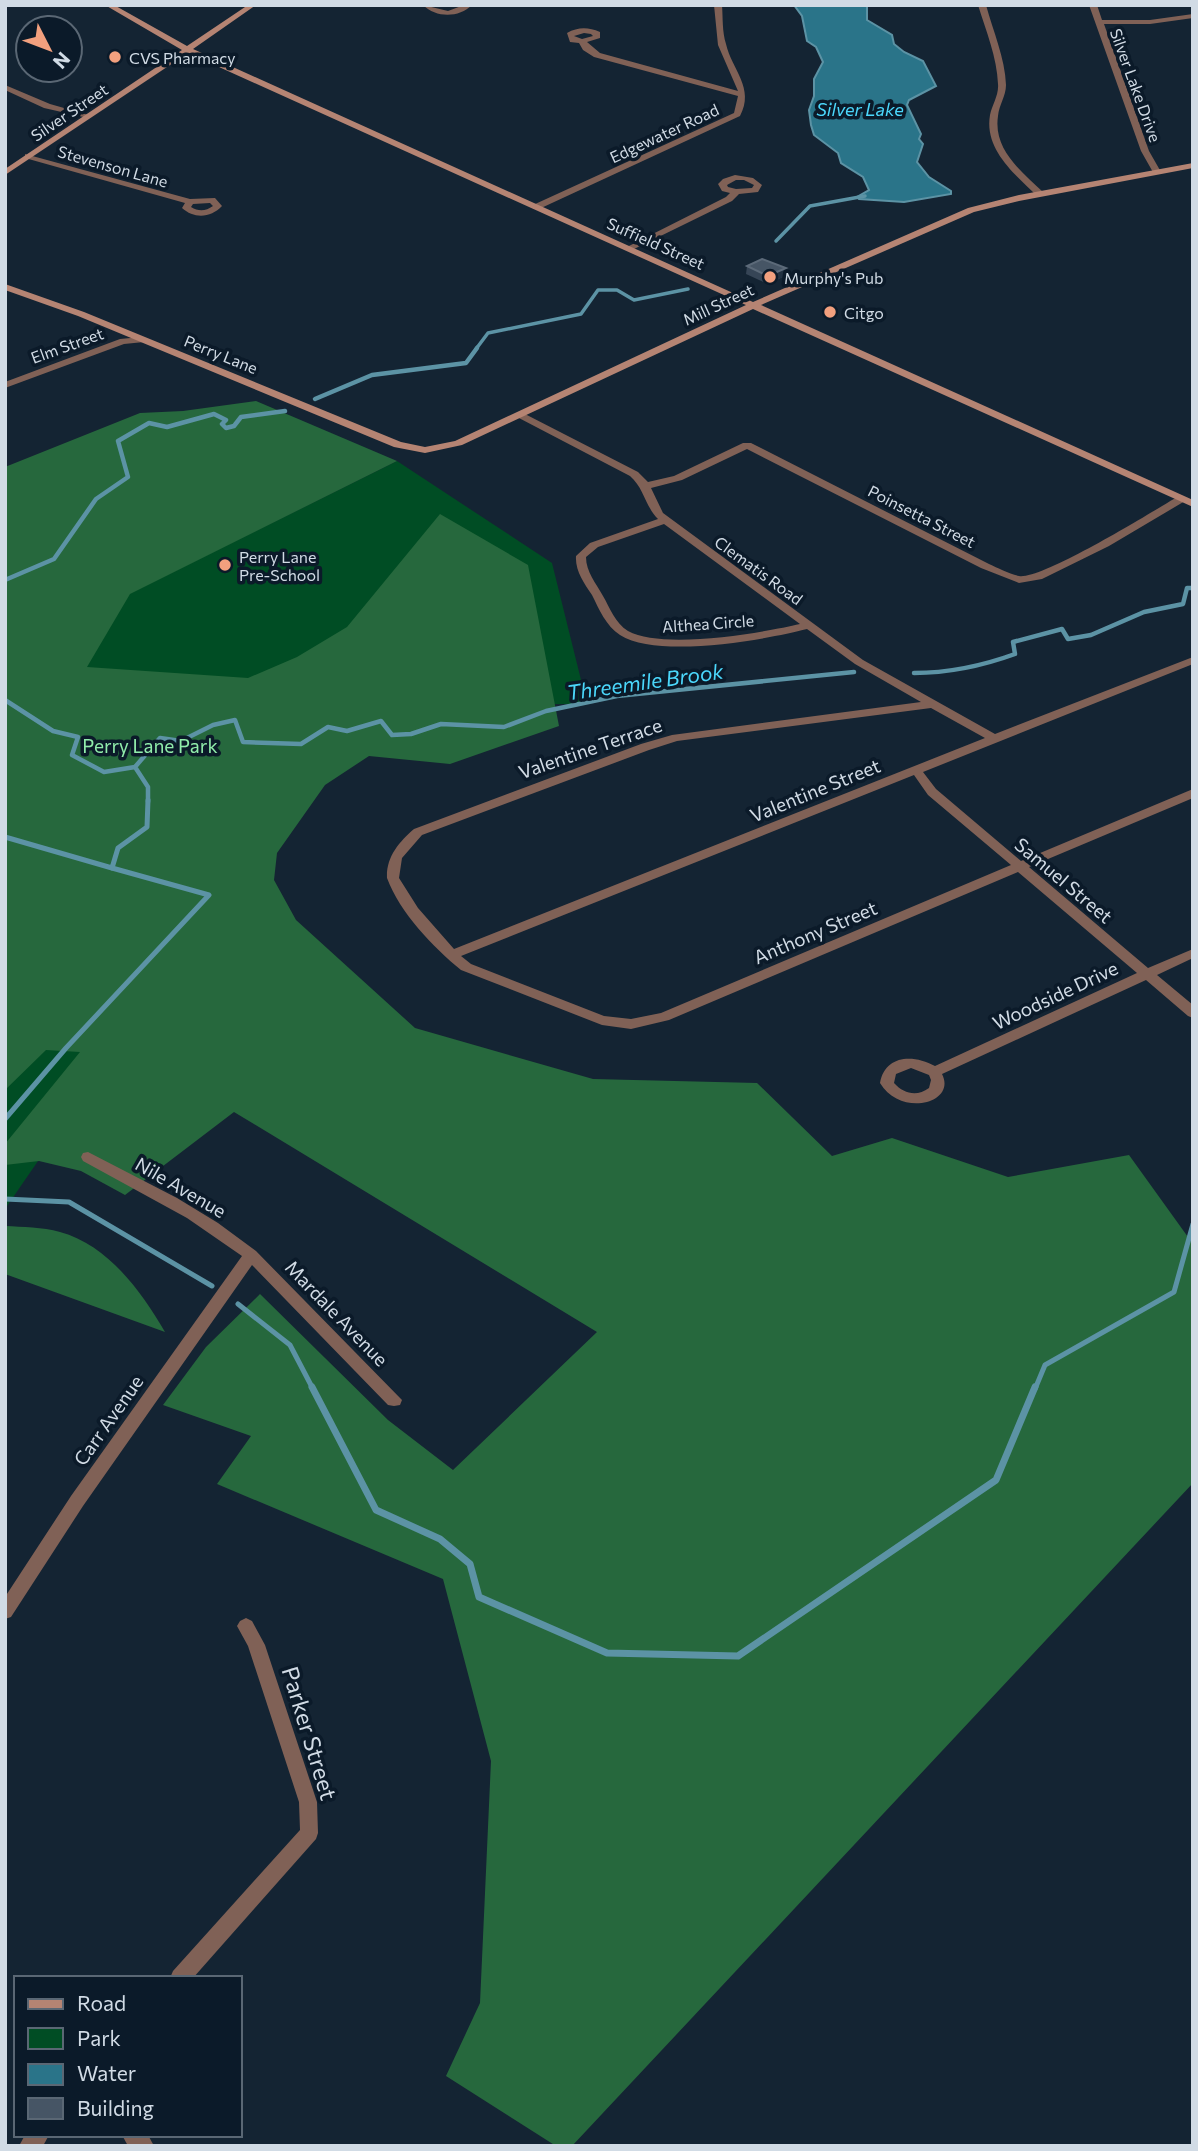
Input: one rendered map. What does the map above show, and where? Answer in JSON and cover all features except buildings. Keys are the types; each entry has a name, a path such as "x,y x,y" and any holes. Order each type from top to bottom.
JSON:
{"street":[{"name":"Suffield Street","path":"108,5 188,50 1193,504"},
{"name":"Silver Street","path":"5,173 253,5"},
{"path":"426,5 432,10 444,13 460,11 469,5"},
{"name":"Edgewater Road","path":"536,207 728,120 740,110 742,95 737,76 725,54 718,5"},
{"path":"982,5 1002,82 1001,96 993,117 998,148 1012,167 1040,194"},
{"name":"Silver Lake Drive","path":"1093,5 1145,151 1157,172"},
{"path":"1099,22 1150,22 1193,16"},
{"path":"582,41 586,48 603,57 742,95"},
{"path":"699,83 737,76"},
{"path":"5,87 47,106 88,116"},
{"name":"Stevenson Lane","path":"28,156 190,202"},
{"name":"Mill Street","path":"425,450 453,445 755,304 948,218 990,204 1193,165"},
{"path":"629,248 729,199 736,192"},
{"name":"Perry Lane","path":"5,286 81,314 141,341 387,440 425,450"},
{"name":"Elm Street","path":"5,385 123,341 141,341"},
{"name":"Clematis Road","path":"520,415 634,474 646,486 654,510 665,520 808,625 859,662 995,739"},
{"name":"Poinsetta Street","path":"646,486 678,478 747,445 985,566 1024,580 1047,574 1181,499"},
{"name":"Althea Circle","path":"665,520 594,545 581,556 582,567 613,623 621,631 638,639 660,642 762,635 808,625"},
{"name":"Valentine Street","path":"450,955 1193,660"},
{"name":"Valentine Terrace","path":"450,955 397,890 393,878 398,853 418,832 661,742 931,704"},
{"name":"Samuel Street","path":"916,770 938,797 1193,1013"},
{"name":"Anthony Street","path":"450,955 475,972 590,1016 617,1023 644,1022 664,1017 1193,793"},
{"name":"Woodside Drive","path":"934,1072 1193,953"},
{"name":"Nile Avenue","path":"88,1157 170,1201 233,1240 251,1255"},
{"name":"Mardale Avenue","path":"251,1255 394,1400"},
{"name":"Carr Avenue","path":"5,1612 77,1501 251,1255"},
{"name":"Parker Street","path":"182,1976 309,1833 308,1802 256,1645 246,1626"}],"green space":[{"path":"256,401 397,461 130,594 87,667 248,678 297,657 347,627 440,514 528,565 559,726 450,764 369,756 325,785 277,853 274,880 296,920 415,1028 593,1079 757,1083 832,1156 892,1138 1008,1177 1129,1155 1193,1244 1193,1483 572,2146 556,2146 446,2076 480,2003 491,1761 443,1579 217,1484 251,1436 163,1405 206,1347 260,1294 388,1420 453,1470 597,1332 234,1112 125,1195 81,1171 39,1161 5,1165 5,1144 80,1052 46,1050 5,1090 5,467 140,413 183,411"},
{"name":"Perry Lane Park","path":"397,461 552,563 587,704 352,705 5,1209 5,655"},
{"path":"5,1226 53,1230 93,1247 122,1271 165,1332 5,1274"}],"water":[{"name":"Silver Lake","path":"794,5 867,5 867,20 892,35 894,44 904,52 923,61 936,86 909,100 907,105 923,144 917,162 929,177 951,191 951,194 904,202 857,197 869,190 863,177 841,163 838,153 814,135 809,110 814,96 814,79 823,62 816,47 807,41 802,16"}],"waterway":[{"path":"776,241 810,206 865,196"},
{"path":"476,349 488,333 581,314 598,290 617,290 634,300 688,289"},
{"path":"315,399 372,375 466,363 477,348"},
{"path":"5,580 54,559 96,499 128,477 118,441 149,423 167,427 214,414 226,420 222,424 226,428 234,426 241,417 285,411"},
{"name":"Threemile Brook","path":"914,673 953,670 990,662 1015,654 1013,642 1062,629 1068,639 1091,635 1144,612 1183,604 1187,588 1193,588"},
{"name":"Threemile Brook","path":"135,767 160,738 181,741 213,725 235,720 243,742 301,744 328,727 347,731 381,721 392,735 411,734 441,724 504,727 546,711 617,696 854,672"},
{"path":"5,700 53,731 78,737 72,755 104,772 135,767"},
{"name":"Threemile Brook","path":"135,767 148,787 148,800"},
{"name":"Threemile Brook","path":"112,868 118,848 147,827 148,800"},
{"name":"Threemile Brook","path":"5,837 112,868"},
{"path":"5,1119 66,1048 209,895 112,868"},
{"path":"5,1199 69,1202 212,1286"},
{"path":"1035,1389 1045,1365 1174,1292 1193,1224"},
{"path":"238,1304 290,1345 313,1389"},
{"path":"312,1387 376,1510 440,1539 470,1564 479,1597 607,1653 738,1656 996,1480 1035,1387"}],"place":[{"name":"CVS Pharmacy","path":"115,57"},
{"name":"Murphy's Pub","path":"770,277"},
{"name":"Citgo","path":"830,312"},
{"name":"Perry Lane Pre-School","path":"225,565"}]}
